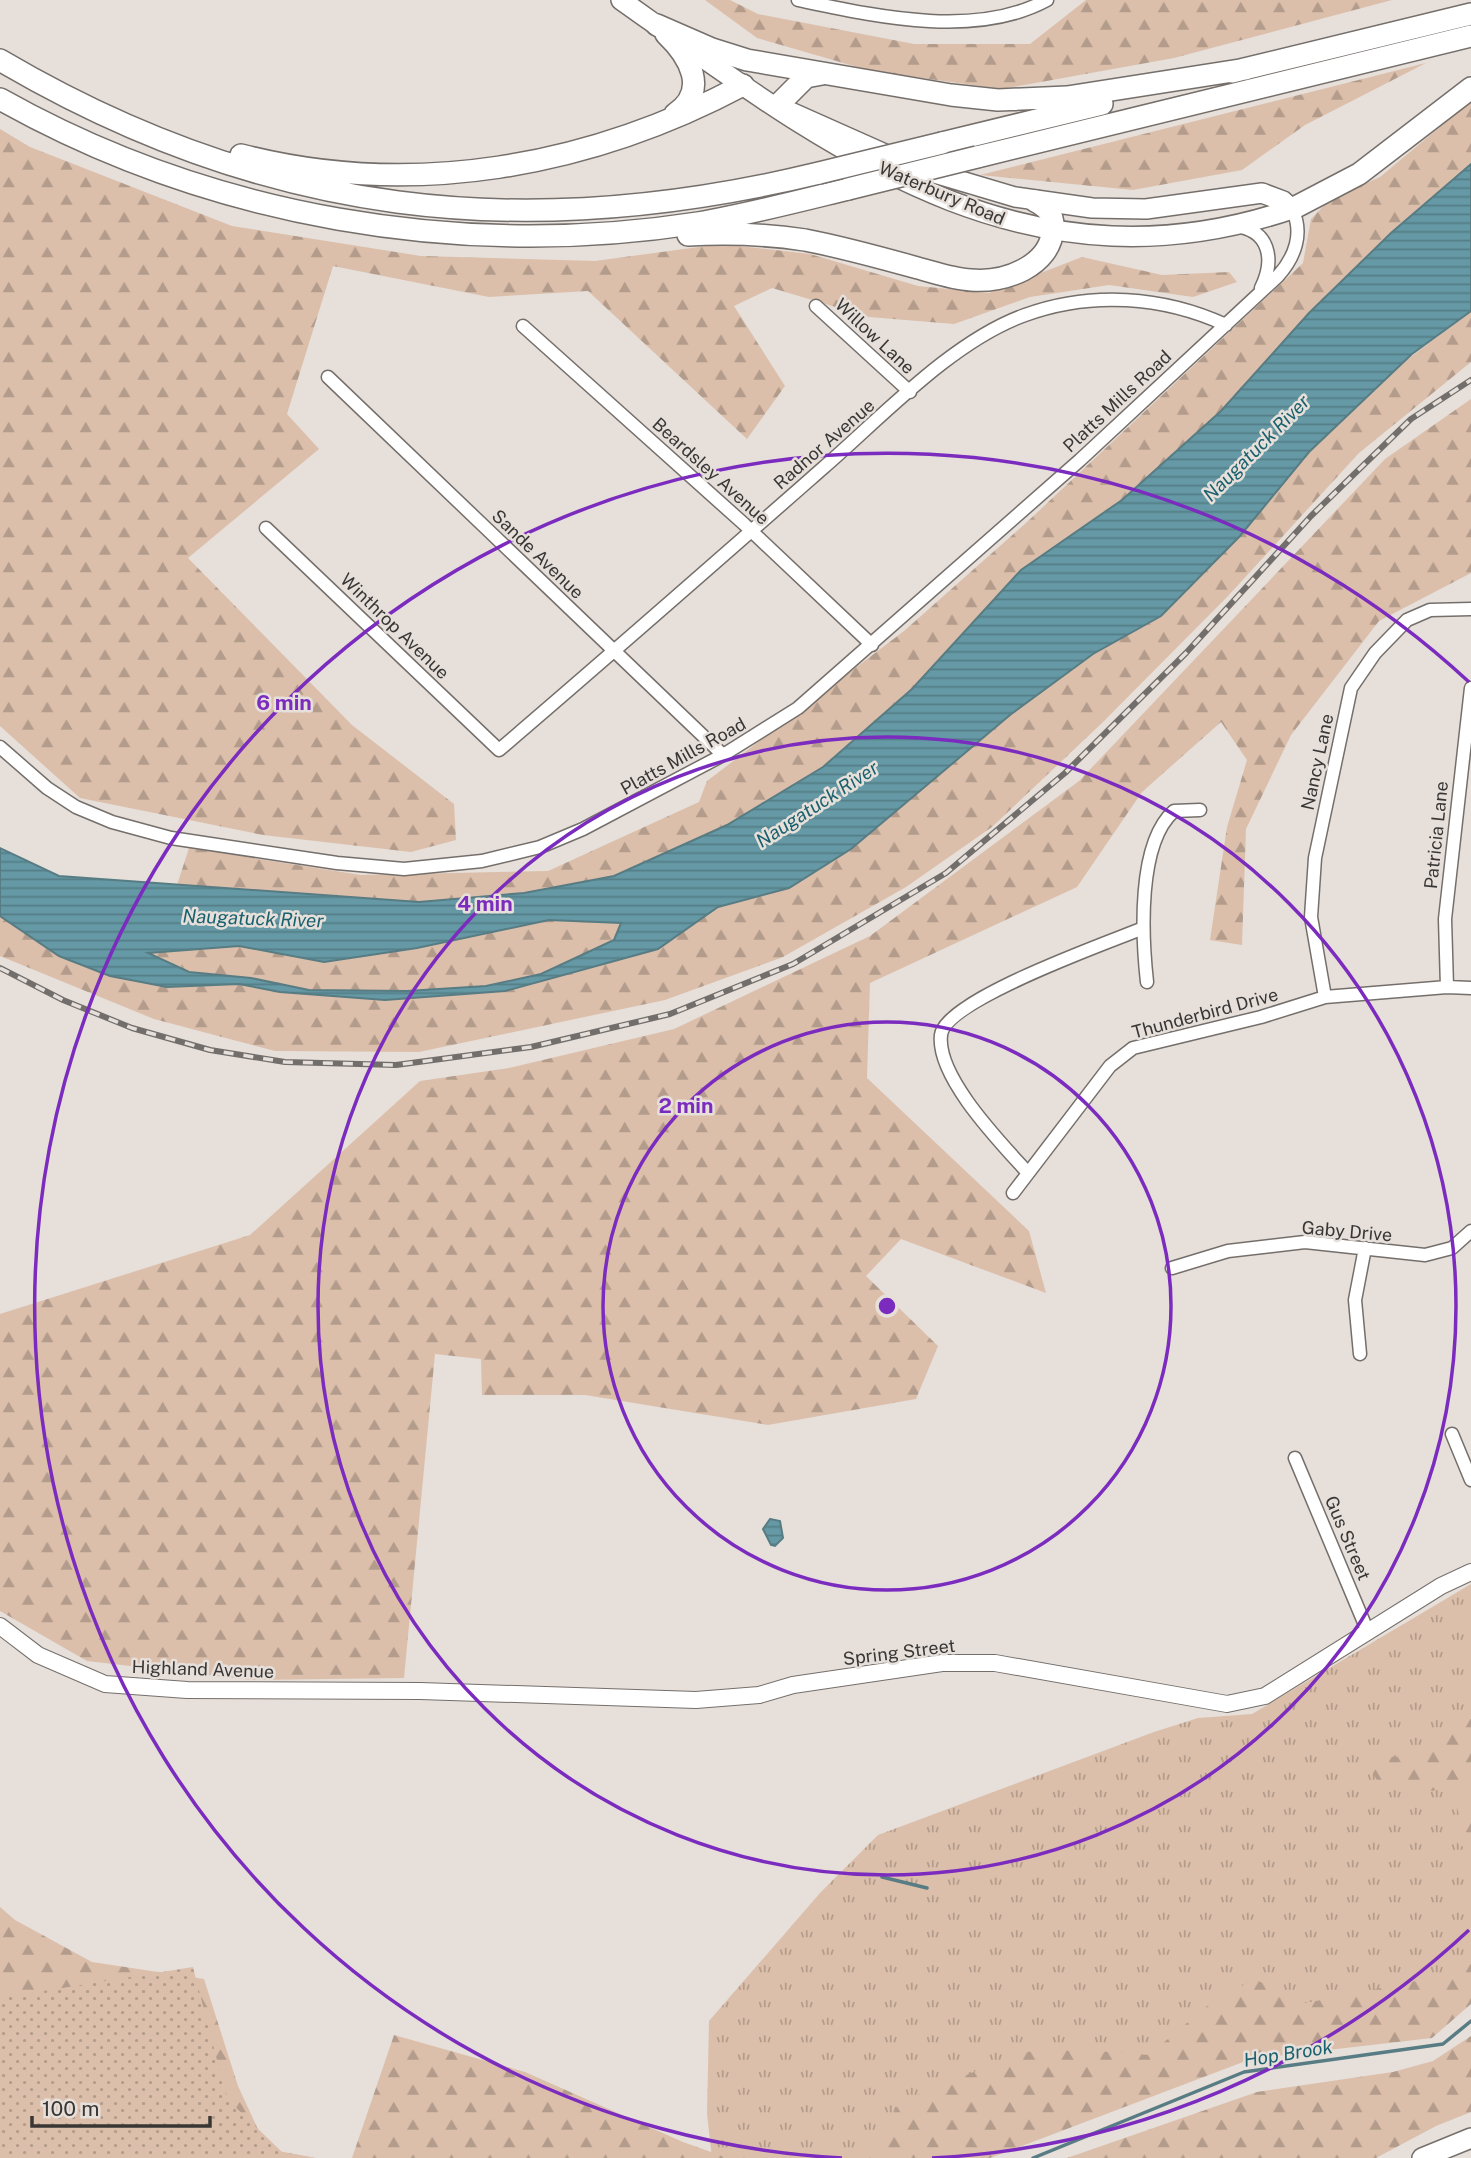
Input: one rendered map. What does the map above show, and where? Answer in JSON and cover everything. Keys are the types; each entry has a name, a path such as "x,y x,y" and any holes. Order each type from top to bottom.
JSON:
{"highway":[{"path":"0,60 35,81 121,124 231,166 314,189 398,204 483,212 611,209 726,194 819,173 1471,14"},
{"path":"657,25 730,56 951,95 1022,100 1067,97 1246,69"},
{"path":"650,127 679,112 692,97 694,88 692,66 657,25"},
{"path":"526,236 613,233 699,222 849,189 1471,36"},
{"path":"777,106 806,76 824,74"},
{"path":"35,81 210,146 284,165 341,173 433,175 493,169 569,154 650,127 743,85"},
{"path":"1292,209 1359,174 1471,88"},
{"path":"0,99 100,149 181,179 266,204 392,228 603,241 723,234 765,236 825,244 957,278 987,281 1002,279 1029,267 1045,251 1053,232 1050,212 1035,201"}],"main road":[{"name":"Waterbury Road","path":"621,0 743,85 844,149 929,191 989,215 1053,232 1146,238 1235,226 1292,209"},
{"name":"Waterbury Road","path":"777,106 914,167 975,188 1035,201 1092,208 1146,209 1262,193 1283,201 1292,209"},
{"name":"Spring Street","path":"421,1690 696,1700 759,1695 793,1685 942,1663 995,1663 1187,1698 1240,1703 1265,1696 1441,1586 1471,1572"},
{"name":"Highland Avenue","path":"0,1626 38,1655 104,1684 187,1690 421,1690"},
{"path":"1422,2158 1471,2138"}],"street":[{"path":"798,0 959,23 1013,16 1047,0"},
{"name":"Platts Mills Road","path":"0,747 61,799 95,816 171,838 337,863 404,869 482,861 540,847 583,829 723,755 798,708 872,645 1256,297 1293,256 1298,227 1292,209"},
{"name":"Platts Mills Road","path":"1235,226 1259,235 1269,252 1267,275 1256,297"},
{"name":"Radnor Avenue","path":"499,750 910,392 986,333 1023,316 1063,305 1108,299 1150,302 1190,310 1226,326"},
{"name":"Willow Lane","path":"816,306 910,392"},
{"name":"Beardsley Avenue","path":"523,326 751,531 872,645"},
{"name":"Sande Avenue","path":"328,377 723,755"},
{"name":"Winthrop Avenue","path":"266,528 499,750"},
{"name":"Nancy Lane","path":"1325,997 1311,917 1315,858 1352,688 1375,653 1407,620 1430,610 1471,609"},
{"name":"Patricia Lane","path":"1447,987 1445,919 1471,688"},
{"path":"1147,982 1142,929 1157,831 1174,811 1199,810"},
{"path":"1028,1173 958,1087 942,1052 941,1032 951,1017 1012,981 1142,929"},
{"name":"Thunderbird Drive","path":"1013,1193 1110,1066 1133,1048 1261,1017 1325,997 1447,987 1471,989"},
{"name":"Gaby Drive","path":"1172,1268 1228,1251 1274,1244 1334,1243 1416,1256 1434,1254 1452,1248 1471,1231"},
{"path":"1360,1354 1355,1300 1365,1248"},
{"path":"1452,1434 1471,1480"},
{"name":"Gus Street","path":"1295,1458 1368,1632"}],"green space":[{"path":"705,0 730,0 758,14 914,44 1030,44 1086,0 1392,0 1174,58 1002,89 871,71 757,38"},
{"path":"1426,63 1305,125 1242,170 1133,190 980,175"},
{"path":"1471,101 1471,164 1391,233 1309,313 1221,411 1122,500 1021,570 912,689 823,767 727,825 614,876 524,893 419,902 177,885 189,848 361,875 548,871 699,802 707,781 904,631 1027,522 1303,263 1311,219 1330,199 1380,177"},
{"path":"0,129 30,147 232,226 421,256 595,261 721,244 810,254 918,286 989,293 1082,257 1162,275 1229,272 1237,282 1193,297 1109,285 1030,297 954,324 869,317 772,288 734,306 785,386 747,439 588,291 489,297 333,266 287,414 319,449 188,558 352,725 454,804 456,840 411,852 263,835 80,798 0,726"},
{"path":"1471,311 1471,362 1359,453 1228,596 1102,723 992,827 906,887 783,957 665,1000 419,1052 275,1051 154,1019 0,956 0,916 59,956 110,976 167,987 239,984 280,992 385,1000 505,991 658,949 719,907 789,888 851,849 1010,715 1093,654 1161,616 1240,536 1309,452 1408,359"},
{"path":"1471,399 1471,573 1379,621 1291,735 1246,829 1242,945 1210,940 1227,827 1247,760 1221,722 1142,792 1077,887 870,983 867,1078 1029,1231 1046,1293 901,1239 866,1276 938,1346 916,1399 768,1425 585,1395 482,1395 481,1359 435,1354 404,1678 251,1680 87,1661 0,1611 0,1314 250,1235 420,1081 509,1068 674,1029 870,936 1079,781 1385,459"},
{"path":"549,920 621,922 614,940 541,974 486,986 407,991 309,990 251,978 189,972 147,953 239,946 324,962 417,948"},
{"path":"1471,1584 1471,1982 936,2158 712,2158 707,2114 709,2021 820,1893 878,1835 1154,1732 1198,1718 1252,1714"},
{"path":"1471,1719 1471,1785 1424,1792 1377,1780 1372,1772 1372,1763 1386,1757 1413,1756 1442,1731"},
{"path":"1471,1803 1469,1850 1458,1844 1460,1817 1456,1805"},
{"path":"0,1907 15,1920 92,1962 204,1979 238,2086 267,2149 316,2158 98,2158 0,2118"},
{"path":"1471,1964 1471,2004 1432,2038 1251,2059 990,2158 880,2158 898,2103 1022,2052 1084,2050 1149,2055 1207,2006 1254,1979 1306,2003 1446,1975"},
{"path":"193,1967 227,2099 282,2152 315,2158 0,2158 0,1998"},
{"path":"394,2035 525,2072 683,2142 728,2158 352,2158"},
{"path":"1471,2036 1471,2112 1436,2126 1376,2158 1067,2158 1257,2092 1393,2072 1433,2061"}],"water":[{"name":"Naugatuck River","path":"1471,164 1471,311 1412,354 1309,452 1240,536 1161,616 1093,654 1010,715 851,849 789,888 718,907 658,949 505,991 385,1000 280,992 239,984 167,987 110,976 59,956 0,916 0,848 59,876 419,902 524,893 614,876 727,825 823,767 912,689 1021,570 1122,500 1221,411 1309,313 1391,233","holes":["549,920 621,923 614,940 541,974 486,986 407,991 309,990 251,978 189,972 148,953 239,946 324,962 417,948"]},
{"path":"770,1519 780,1521 783,1538 775,1546 771,1545 763,1529"}],"waterway":[{"path":"882,1877 927,1888"},
{"name":"Hop Brook","path":"1033,2158 1244,2072 1443,2044 1471,2021"}],"railway":[{"path":"0,968 63,1000 132,1028 210,1050 285,1062 396,1065 531,1047 670,1014 793,964 946,873 1065,773 1186,653 1311,516 1411,419 1471,380"}]}
